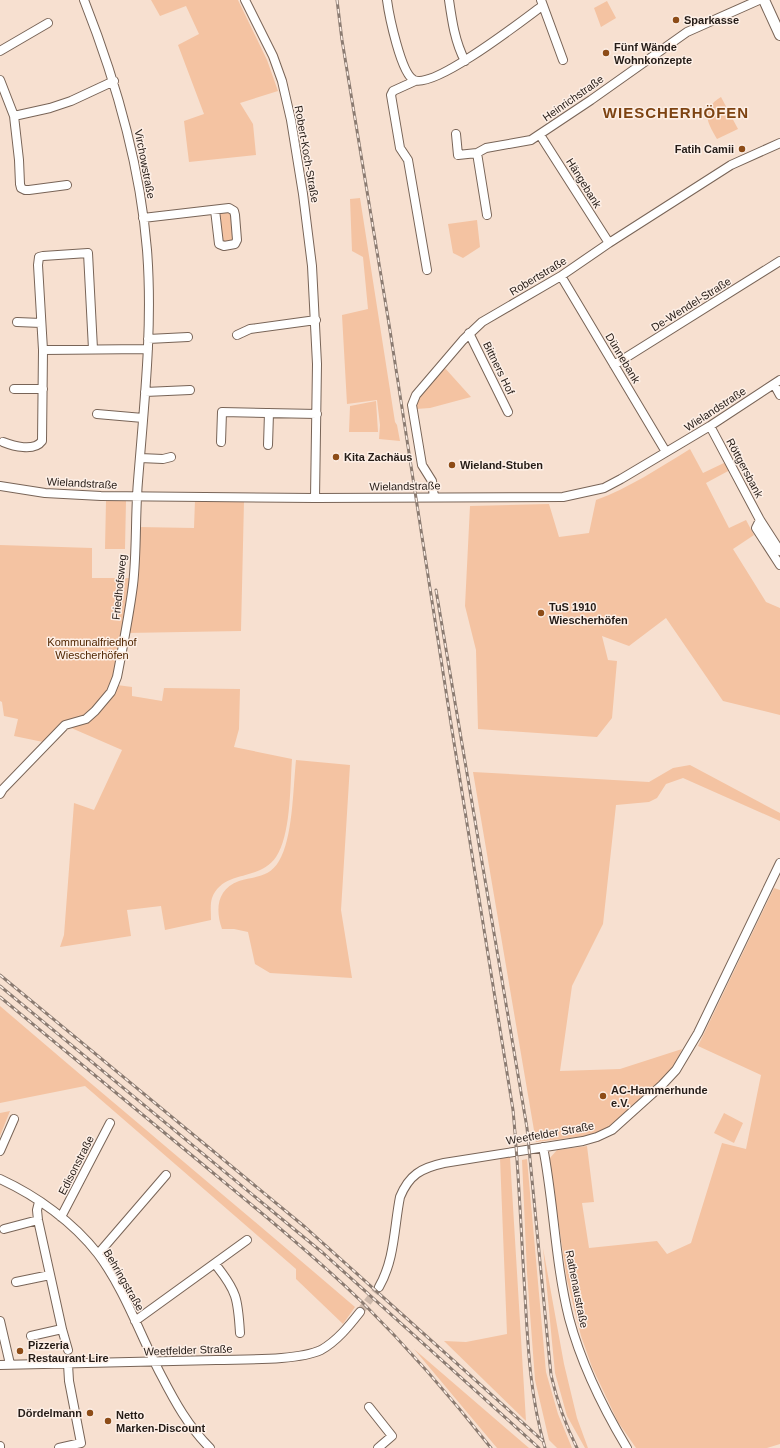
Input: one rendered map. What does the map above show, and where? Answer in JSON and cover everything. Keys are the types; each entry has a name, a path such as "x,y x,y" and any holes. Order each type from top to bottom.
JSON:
{"main road":[{"path":"764,0 780,35"}],"street":[{"name":"Virchowstraße","path":"84,0 114,81 132,150 139,184 147,251 148,349 136,496"},
{"name":"Robert-Koch-Straße","path":"244,0 273,56 282,81 291,120 308,229 316,320 317,414 315,498"},
{"path":"387,0 393,33 398,48 408,73 415,81"},
{"path":"448,0 454,31 460,51 465,61"},
{"name":"Heinrichstraße","path":"456,134 458,155 477,153 486,148 531,140 687,32 760,0"},
{"path":"427,270 408,160 400,148 391,95 393,91 415,81 425,80 457,66 485,48 542,3 563,60"},
{"path":"0,51 48,23"},
{"path":"0,80 14,116 21,188 29,190 67,185"},
{"path":"14,116 50,108 114,81"},
{"name":"Hängebank","path":"540,135 609,243"},
{"name":"Robertstraße","path":"434,496 432,481 422,465 412,405 413,400 470,333 482,322 561,276 609,243 731,165 780,143"},
{"path":"477,153 487,215"},
{"path":"143,218 229,208 234,212 237,237 237,242 235,244 224,246 219,244 215,210"},
{"path":"3,442 12,445 32,447 42,441 43,350 38,265 40,258 43,256 88,253 93,349"},
{"name":"De-Wendel-Straße","path":"614,365 780,261"},
{"name":"Dünnebank","path":"561,276 666,452"},
{"path":"238,335 250,329 316,320"},
{"path":"17,322 41,323"},
{"name":"Bittners Hof","path":"470,333 508,412"},
{"path":"148,339 188,337"},
{"path":"43,350 148,349"},
{"path":"777,382 780,395"},
{"name":"Wielandstraße","path":"0,486 45,493 136,496 315,498 434,496 553,498 573,496 604,488 710,426 777,382"},
{"path":"14,389 43,389"},
{"path":"145,392 190,390"},
{"path":"221,442 222,412 317,414"},
{"path":"268,445 269,413"},
{"path":"97,414 143,418"},
{"name":"Röttgersbank","path":"710,426 777,551 779,563"},
{"path":"140,458 163,459 171,457"},
{"name":"Friedhofsweg","path":"0,794 3,789 65,725 86,719 95,712 111,692 117,677 133,583 136,496"},
{"name":"Weetfelder Straße","path":"379,1287 385,1277 391,1259 400,1197 404,1188 415,1174 433,1165 583,1141 607,1133 630,1114 676,1070 698,1033 780,863"},
{"path":"0,1151 14,1119"},
{"name":"Edisonstraße","path":"61,1217 110,1123"},
{"name":"Rathenaustraße","path":"543,1147 559,1263 570,1318 592,1380 604,1406 627,1448"},
{"path":"98,1254 166,1175"},
{"name":"Behringstraße","path":"0,1180 14,1186 61,1217 98,1254 116,1284 182,1415 210,1448"},
{"path":"39,1202 37,1210 38,1220 68,1350"},
{"path":"4,1229 38,1220"},
{"path":"135,1321 247,1240"},
{"path":"215,1264 228,1279 237,1300 240,1333"},
{"path":"16,1282 50,1275"},
{"name":"Weetfelder Straße","path":"0,1365 154,1362 300,1356 320,1350 336,1339 360,1312"},
{"path":"0,1320 10,1364"},
{"path":"31,1336 62,1329"},
{"path":"59,1448 82,1443 69,1381 68,1364"},
{"path":"369,1407 392,1436 378,1448"}],"green space":[{"path":"151,0 238,0 267,60 278,91 240,103 253,124 256,155 189,162 184,121 204,114 178,45 199,34 186,6 160,16"},
{"path":"607,1 616,18 601,27 594,8"},
{"path":"721,97 738,129 717,139 710,127 707,116 710,107"},
{"path":"360,198 395,422 400,441 379,439 380,425 377,400 347,404 342,315 368,309 363,257 352,251 350,199"},
{"path":"228,211 231,214 233,241 222,243 219,214 220,212"},
{"path":"477,220 480,247 463,258 453,253 448,224"},
{"path":"444,367 471,397 430,408 416,409 416,402 422,393"},
{"path":"376,401 378,432 349,432 350,406"},
{"path":"690,449 703,473 726,462 730,470 706,483 729,528 746,520 754,535 733,549 766,602 780,608 780,715 723,701 666,618 629,646 602,636 608,660 617,661 612,718 597,737 478,729 476,650 465,606 470,506 549,504 559,537 589,533 596,500 632,484"},
{"path":"195,500 244,501 241,631 126,633 138,527 194,528"},
{"path":"106,501 126,501 125,549 105,549"},
{"name":"Kommunalfriedhof Wiescherhöfen","path":"0,545 92,548 92,578 131,578 127,615 112,686 82,718 43,742 14,736 18,719 4,716 2,702 0,701"},
{"path":"117,685 132,687 132,696 162,701 164,688 240,689 239,729 234,747 292,759 289,810 285,836 281,848 269,865 260,870 224,883 217,889 211,900 211,920 165,930 161,906 127,910 131,936 60,947 64,935 74,803 94,810 122,750 69,727 83,724"},
{"path":"296,760 350,765 341,910 352,978 270,973 255,964 248,932 234,929 222,929 220,922 220,900 226,889 239,881 261,876 271,871 279,861 284,851 290,826"},
{"path":"690,765 780,813 780,821 683,778 666,784 657,798 649,802 616,805 603,924 572,986 560,1071 620,1069 682,1049 673,1069 618,1121 596,1135 536,1142 473,772 649,782 673,768"},
{"path":"774,888 780,890 780,1444 767,1448 636,1448 618,1422 592,1367 581,1336 567,1280 549,1159 557,1150 587,1146 594,1202 582,1203 589,1248 657,1241 667,1254 691,1243 722,1143 746,1149 761,1075 698,1046"},
{"path":"0,1006 355,1307 343,1324 296,1279 296,1269 85,1086 0,1103"},
{"path":"10,1111 0,1136 0,1113"},
{"path":"724,1113 743,1123 734,1143 714,1133"},
{"path":"510,1157 526,1421 444,1341 466,1342 507,1334 500,1158"},
{"path":"527,1159 546,1372 558,1414 572,1448 557,1448 549,1440 535,1380 527,1273 522,1160"},
{"path":"543,1248 564,1364 577,1418 588,1448 585,1448 567,1416 555,1373"},
{"path":"414,1349 529,1448 497,1448"}],"tunnel":[{"path":"360,1312 379,1287"}],"railway":[{"path":"337,0 342,40 389,324 513,1110 529,1353 536,1410 545,1448"},
{"path":"436,590 527,1128 551,1375 562,1412 577,1448"},
{"path":"0,975 305,1227 543,1441"},
{"path":"0,986 323,1253 539,1448"},
{"path":"0,997 299,1244 341,1282 379,1319 412,1355 491,1448"}],"place":[{"name":"Sparkasse","path":"676,20"},
{"name":"Fünf Wände Wohnkonzepte","path":"606,53"},
{"name":"Fatih Camii","path":"742,149"},
{"name":"Kita Zachäus","path":"336,457"},
{"name":"Wieland-Stuben","path":"452,465"},
{"name":"TuS 1910 Wiescherhöfen","path":"541,613"},
{"name":"AC-Hammerhunde e.V.","path":"603,1096"},
{"name":"Pizzeria Restaurant Lire","path":"20,1351"},
{"name":"Dördelmann","path":"90,1413"},
{"name":"Netto Marken-Discount","path":"108,1421"}],"district":[{"name":"WIESCHERHÖFEN","path":"676,113"}]}
